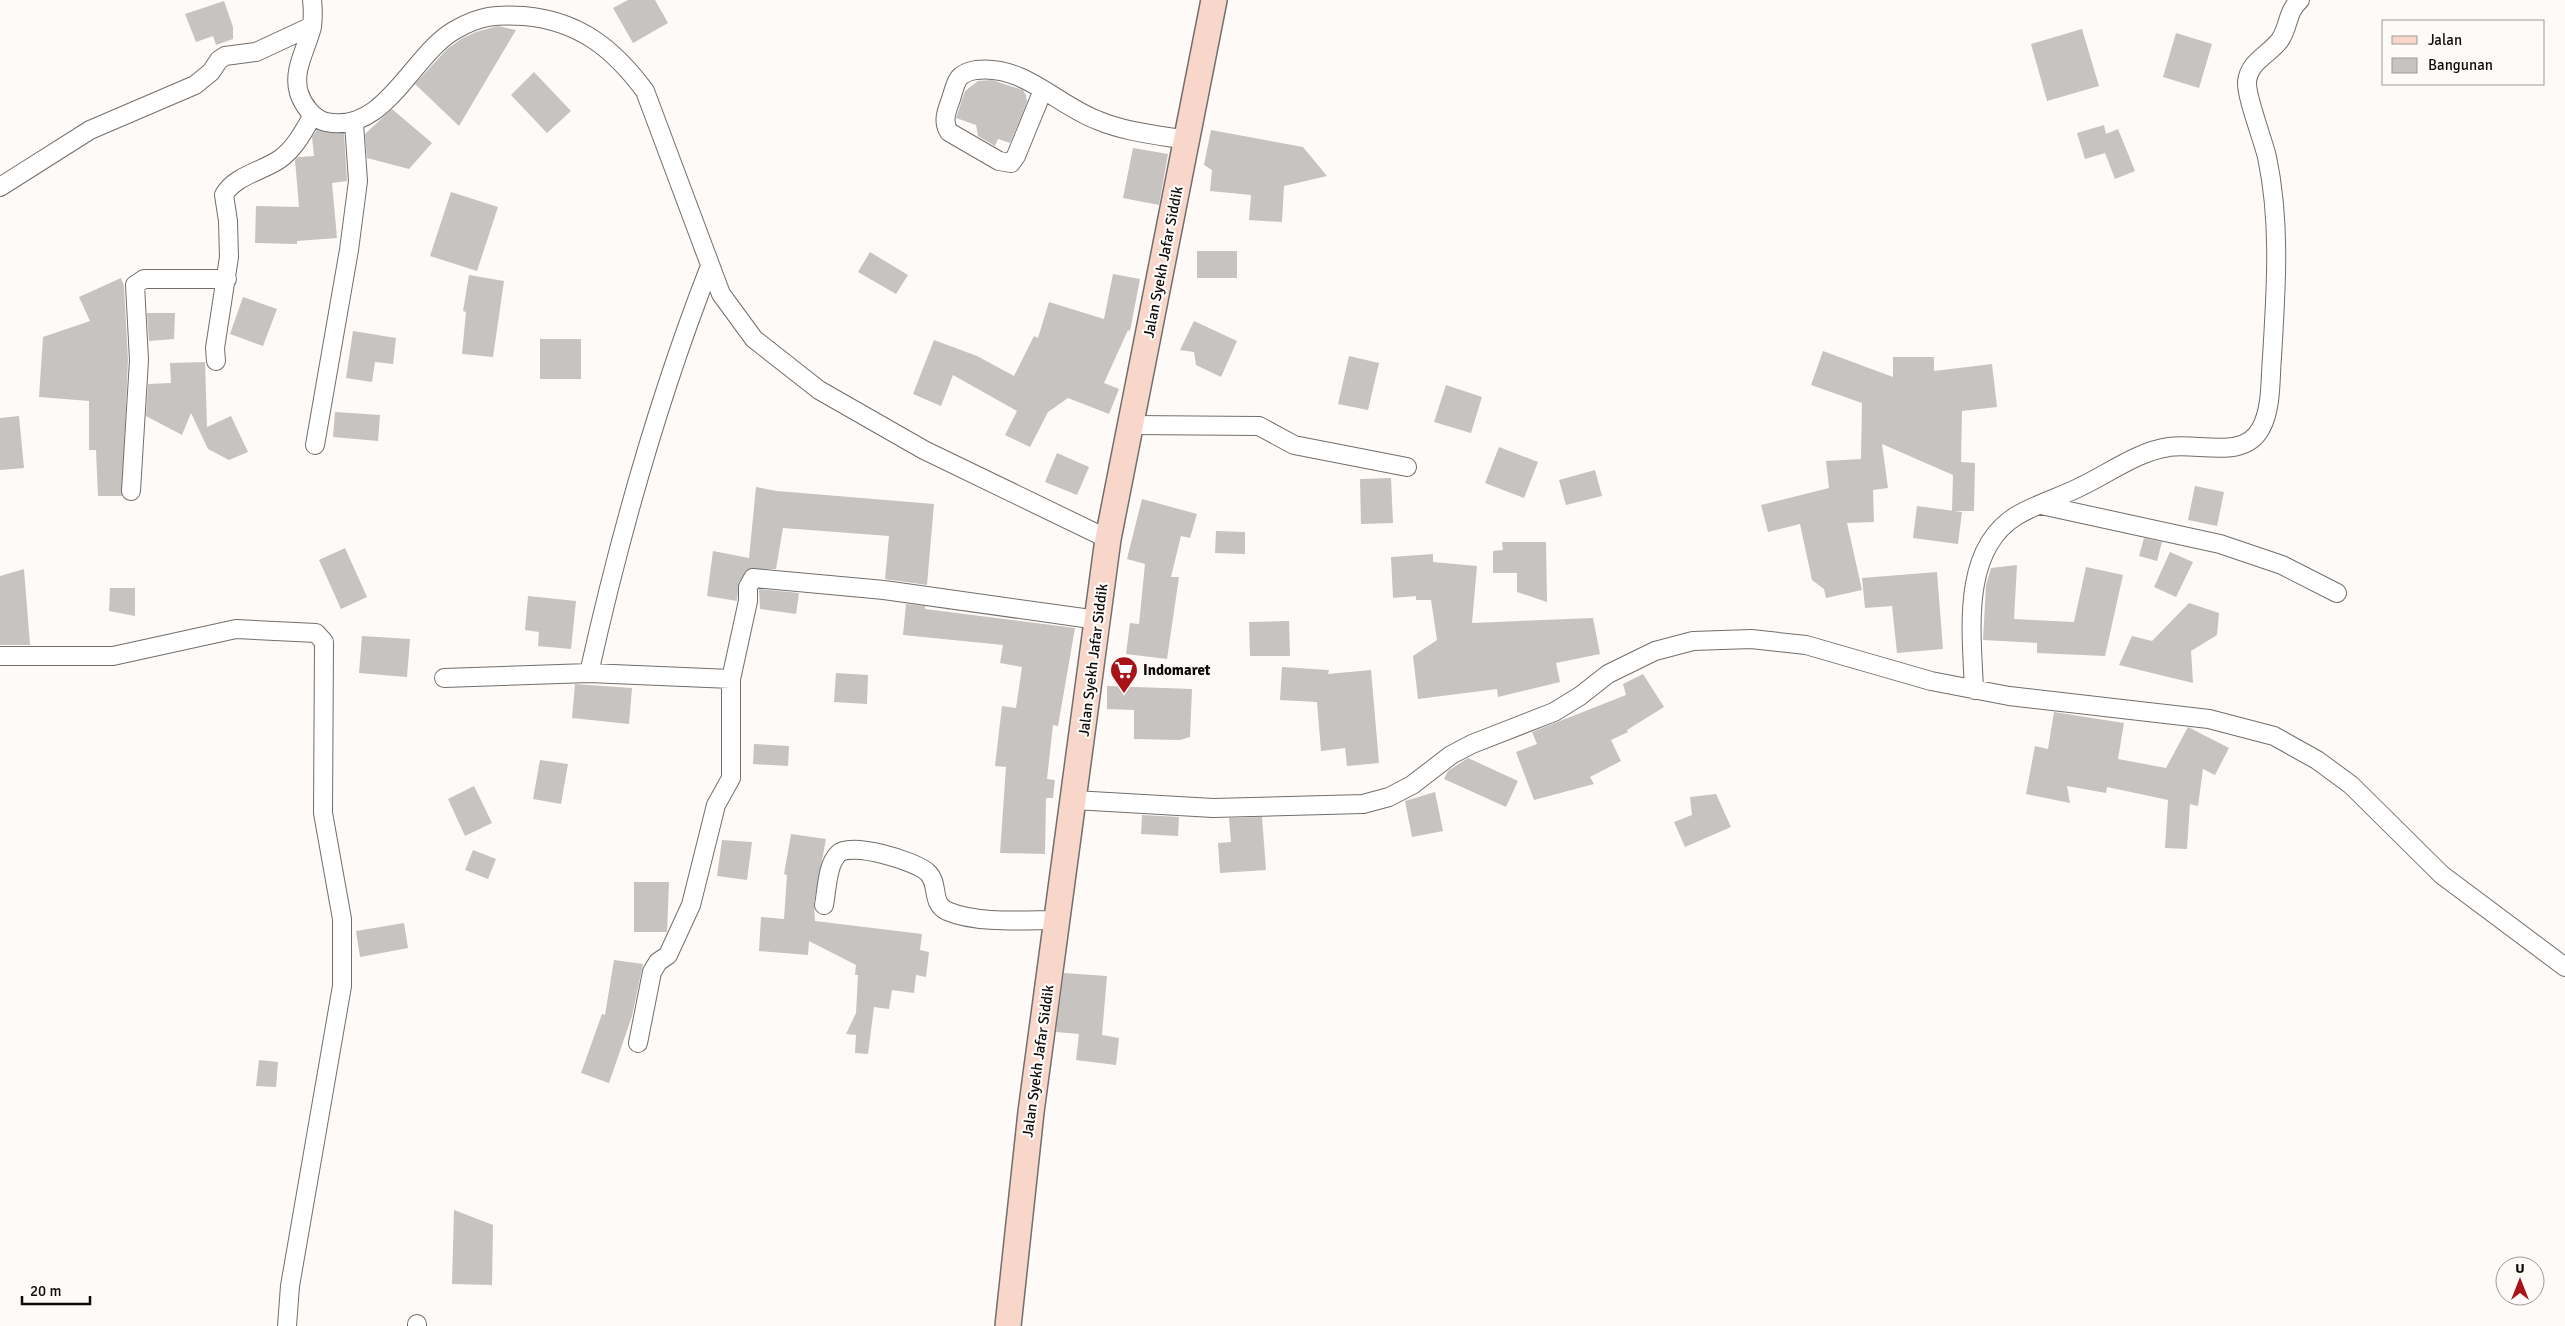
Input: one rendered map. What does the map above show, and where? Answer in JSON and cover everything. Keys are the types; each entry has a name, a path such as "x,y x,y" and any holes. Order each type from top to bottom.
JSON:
{"main road":[{"name":"Jalan Syekh Jafar Siddik","path":"1008,1326 1031,1112 1108,539 1132,425 1214,0"}],"street":[{"path":"312,0 312,26 299,67 297,83 299,93 312,115 320,121 330,123 354,123 380,106 409,78 435,43 456,29 485,16 532,17 571,26 606,48 627,66 645,91 721,294 754,339 820,390 924,450 1108,539"},
{"path":"1974,690 1972,624 1977,574 1987,548 1996,534 2015,517 2142,455 2166,447 2243,446 2254,439 2262,427 2269,400 2278,269 2267,157 2247,83 2257,60 2283,35 2292,7 2300,0"},
{"path":"0,187 90,130 195,85 211,72 219,60 225,56 256,52 312,26"},
{"path":"1043,90 1016,156 1010,163 999,161 949,132 946,126 946,113 960,77 969,71 1003,71 1024,79 1097,120 1127,129 1187,140"},
{"path":"216,361 216,341 227,279 229,230 224,200 226,191 230,186 290,151 312,115"},
{"path":"315,445 349,250 358,181 354,123"},
{"path":"589,673 609,583 636,480 677,349 710,266"},
{"path":"131,491 140,360 135,285 144,279 227,279"},
{"path":"1132,425 1259,426 1294,445 1407,467"},
{"path":"2041,505 2220,544 2282,565 2336,593"},
{"path":"638,1043 652,972 658,962 668,954 691,905 716,805 730,778 730,679 748,601 748,587 753,578 884,590 1098,620"},
{"path":"0,656 112,656 236,629 316,633 324,642 323,813 342,919 342,986 290,1286 287,1326"},
{"path":"1074,800 1213,808 1363,804 1389,797 1412,785 1450,755 1472,744 1554,712 1608,674 1655,651 1693,641 1752,639 1806,645 1930,681 1974,690 2009,696 2209,719 2274,736 2318,760 2351,785 2442,875 2565,967"},
{"path":"444,678 589,673 730,679"},
{"path":"824,905 834,860 843,850 851,848 864,849 927,872 933,881 936,899 941,907 948,911 977,917 1057,920"}],"building":[{"path":"628,0 655,0 668,23 633,43 613,8"},
{"path":"224,1 233,27 233,39 216,45 213,36 196,42 185,14"},
{"path":"498,26 516,30 459,126 415,84 447,49 461,39 476,32"},
{"path":"2082,29 2099,86 2047,101 2031,44"},
{"path":"2176,33 2212,44 2199,88 2163,77"},
{"path":"534,72 571,111 547,133 511,95"},
{"path":"992,80 1023,90 1027,102 1010,143 998,139 995,146 978,136 976,125 956,118 965,91 978,81"},
{"path":"392,109 432,143 409,169 367,158 365,134"},
{"path":"2104,125 2106,134 2118,129 2135,171 2115,179 2105,153 2085,159 2077,133"},
{"path":"317,130 344,133 347,181 332,183 337,238 297,241 297,244 255,243 256,206 299,207 295,160 298,157 314,156 312,137"},
{"path":"1211,130 1303,147 1327,176 1284,186 1282,222 1249,220 1251,195 1210,191 1212,170 1204,165"},
{"path":"1133,148 1168,154 1159,205 1123,198"},
{"path":"451,192 498,207 477,271 430,256"},
{"path":"1197,251 1237,251 1237,278 1197,278"},
{"path":"870,252 908,275 896,294 858,272"},
{"path":"1113,274 1140,279 1130,331 1128,330 1104,383 1119,389 1109,414 1068,398 1048,412 1030,447 1005,435 1017,411 953,375 941,406 913,394 934,340 977,356 1014,376 1034,336 1038,338 1049,302 1104,319"},
{"path":"469,275 504,281 493,357 462,354 466,312 463,311"},
{"path":"121,278 124,286 128,360 122,496 98,496 96,450 89,450 89,401 39,397 43,337 90,321 79,297"},
{"path":"243,297 277,309 263,346 230,334"},
{"path":"147,313 175,313 174,339 149,341"},
{"path":"1194,321 1237,341 1221,377 1196,365 1194,352 1180,350"},
{"path":"353,331 396,338 393,364 375,362 372,382 346,378"},
{"path":"540,339 581,339 581,379 540,379"},
{"path":"1823,351 1893,377 1893,357 1934,357 1934,371 1992,364 1997,407 1962,411 1961,462 1975,463 1974,511 1952,511 1953,475 1882,444 1888,488 1873,490 1874,522 1847,523 1862,590 1826,598 1824,589 1812,580 1800,524 1768,532 1761,505 1829,488 1826,461 1861,459 1862,403 1811,385"},
{"path":"1349,356 1379,363 1368,410 1338,404"},
{"path":"205,362 207,427 231,416 248,452 229,460 208,449 191,413 182,435 146,416 148,384 171,383 170,363"},
{"path":"1446,385 1482,397 1471,433 1434,422"},
{"path":"335,412 380,415 378,441 333,437"},
{"path":"19,416 24,468 0,470 0,418"},
{"path":"1499,447 1538,462 1524,498 1485,483"},
{"path":"1057,453 1089,467 1077,495 1045,482"},
{"path":"1595,470 1602,496 1566,505 1559,480"},
{"path":"1391,478 1393,523 1361,524 1360,479"},
{"path":"2195,486 2224,492 2217,526 2188,520"},
{"path":"756,487 777,491 934,504 927,585 885,579 889,536 783,528 776,569 748,569 739,582 737,601 707,596 713,551 749,558"},
{"path":"1142,499 1197,514 1190,538 1181,536 1171,577 1179,577 1167,659 1126,654 1130,623 1139,624 1145,564 1127,559"},
{"path":"1917,506 1962,512 1958,544 1913,538"},
{"path":"1216,531 1245,532 1245,554 1215,553"},
{"path":"2144,538 2162,542 2157,561 2139,556"},
{"path":"1502,542 1546,542 1547,602 1517,592 1517,573 1493,573 1493,551 1503,550"},
{"path":"345,548 367,597 341,609 319,560"},
{"path":"2170,552 2193,562 2176,597 2154,587"},
{"path":"1433,554 1433,562 1477,566 1472,623 1593,618 1600,654 1556,663 1560,682 1498,697 1497,689 1418,699 1413,656 1437,640 1431,600 1416,600 1416,596 1393,598 1391,557"},
{"path":"2017,565 2014,619 2074,622 2086,567 2123,575 2105,656 2037,653 2037,643 1983,640 1986,585 1991,568"},
{"path":"24,569 30,645 0,645 0,576"},
{"path":"1937,572 1943,649 1897,653 1892,606 1865,608 1862,578"},
{"path":"110,588 135,588 135,616 109,611"},
{"path":"759,589 799,593 796,614 760,609"},
{"path":"528,596 576,601 571,649 538,646 539,632 525,630"},
{"path":"2189,603 2219,613 2217,635 2191,651 2193,683 2119,665 2132,636 2152,641"},
{"path":"906,604 925,606 925,609 1075,628 1058,726 1053,725 1047,779 1055,780 1053,798 1046,798 1045,854 1000,853 1006,767 995,766 1002,706 1016,708 1022,667 1000,663 1003,645 903,635"},
{"path":"1289,621 1290,656 1250,656 1249,622"},
{"path":"362,636 410,639 407,677 359,673"},
{"path":"1282,667 1329,670 1328,674 1371,670 1379,763 1347,766 1345,748 1321,751 1317,702 1280,700"},
{"path":"836,673 868,675 867,704 834,702"},
{"path":"1643,674 1664,707 1627,730 1628,732 1611,740 1621,761 1590,777 1594,784 1534,800 1516,752 1537,744 1532,732 1626,695 1623,684"},
{"path":"575,684 632,688 629,724 572,718"},
{"path":"1107,686 1192,689 1190,737 1180,740 1134,739 1134,710 1107,709"},
{"path":"2054,712 2124,723 2118,759 2166,768 2188,727 2229,748 2215,775 2203,769 2198,806 2190,804 2187,849 2165,848 2168,800 2107,787 2106,793 2067,786 2070,803 2026,794 2035,746 2048,749"},
{"path":"754,744 789,746 788,766 753,764"},
{"path":"1468,758 1518,781 1506,807 1444,779 1448,771"},
{"path":"540,760 568,764 561,804 533,799"},
{"path":"474,786 492,823 465,836 448,799"},
{"path":"1435,792 1443,831 1412,837 1405,801"},
{"path":"1716,794 1731,827 1685,847 1674,822 1692,815 1690,797"},
{"path":"1142,815 1179,817 1178,836 1141,834"},
{"path":"1262,817 1266,870 1220,873 1218,843 1231,842 1229,818"},
{"path":"791,834 826,839 814,903 815,921 922,934 920,950 929,952 926,977 916,975 914,993 892,990 889,1009 874,1007 868,1054 855,1053 856,1035 846,1034 856,1013 858,975 855,975 856,965 809,941 808,955 759,951 761,917 784,919 787,875 784,874"},
{"path":"722,840 752,842 747,880 717,876"},
{"path":"473,850 496,859 488,879 465,870"},
{"path":"634,882 669,882 667,932 634,932"},
{"path":"404,923 408,948 360,957 356,931"},
{"path":"614,960 643,964 632,1016 609,1083 581,1073 602,1014 605,1015"},
{"path":"1064,973 1107,976 1102,1035 1119,1038 1116,1065 1076,1060 1079,1034 1056,1032"},
{"path":"259,1060 278,1062 276,1087 256,1086"},
{"path":"454,1210 493,1225 492,1285 452,1284"}],"place":[{"name":"Indomaret","path":"1124,694"}]}
